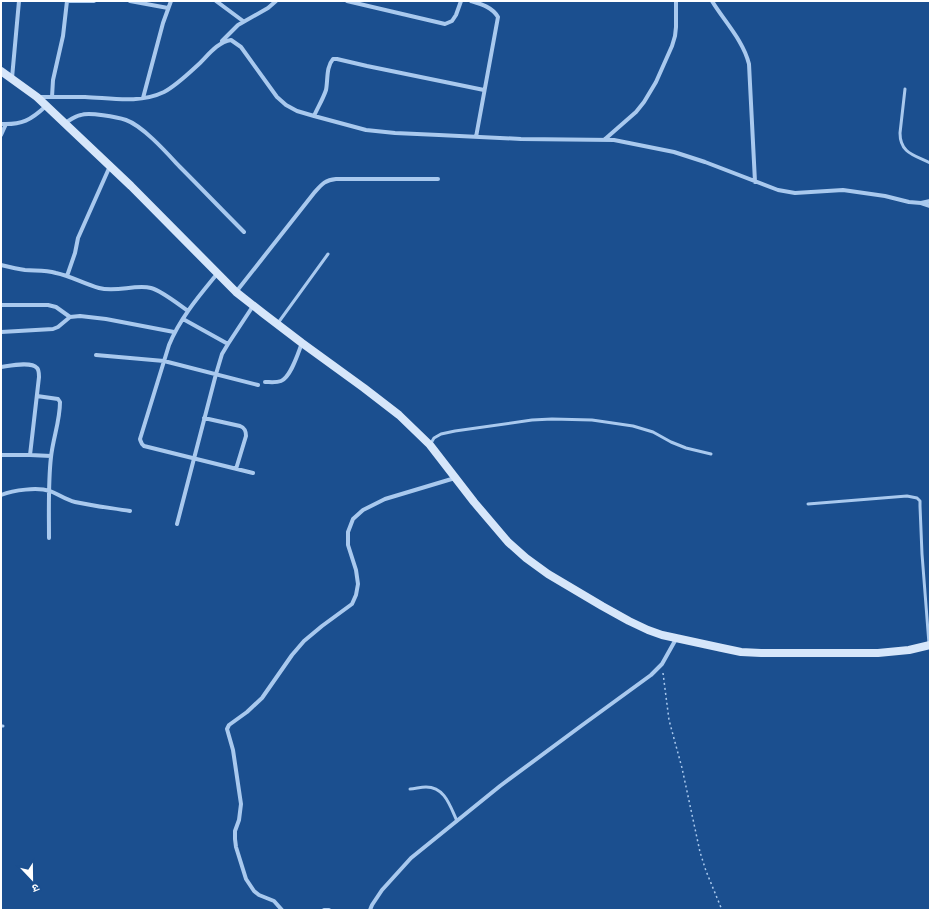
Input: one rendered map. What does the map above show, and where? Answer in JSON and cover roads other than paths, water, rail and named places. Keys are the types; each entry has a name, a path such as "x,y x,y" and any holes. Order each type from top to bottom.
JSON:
{"street":[{"path":"12,78 18,1"},
{"path":"52,97 53,80 63,36 67,1 94,1"},
{"path":"130,1 168,8"},
{"path":"143,98 170,1"},
{"path":"216,1 243,21"},
{"path":"37,97 121,99 153,96 177,84 191,72 231,31 243,21 268,8 276,1"},
{"path":"346,1 357,2 445,24 452,21 461,1"},
{"path":"471,1 489,8 498,17 476,137"},
{"path":"604,140 636,112 656,82 675,36 676,1"},
{"path":"712,1 739,41 747,56 755,182"},
{"path":"219,44 231,40 241,47 277,97 286,105 297,111 366,130 395,133 521,139 614,140 674,152 705,162 778,190 795,193 843,190 862,192 930,206"},
{"path":"314,116 325,92 328,69 330,62 333,59 484,90"},
{"path":"1,71 37,97 131,186 236,292 302,343 399,414 430,445 508,542 531,562 554,577 629,621 662,636 741,652 878,653 909,650 929,645"},
{"path":"1,124 19,123 28,120 46,106"},
{"path":"64,123 82,114 126,120 133,123 161,148 244,232"},
{"path":"1,135 6,124"},
{"path":"67,276 75,253 78,238 110,166"},
{"path":"236,292 314,193 328,180 438,179"},
{"path":"921,203 930,201"},
{"path":"1,265 24,270 46,271 67,276 99,288 150,288 158,291 188,311"},
{"path":"217,274 196,299 174,332 140,442 144,446 253,473"},
{"path":"1,305 48,305 56,307 70,317"},
{"path":"178,524 204,418 222,354 254,306"},
{"path":"1,332 53,329 63,324 70,317 80,316 106,319 174,332"},
{"path":"183,318 228,344"},
{"path":"265,382 283,381 289,374 302,343"},
{"path":"96,355 164,361 258,385"},
{"path":"1,367 26,364 37,368 39,372 30,455"},
{"path":"37,396 58,399 60,402 58,422 51,456 48,538"},
{"path":"204,418 244,428 246,436 236,469"},
{"path":"1,455 51,456"},
{"path":"282,910 274,901 259,895 254,891 246,879 236,847 235,832 240,815 240,800 233,750 227,729 229,725 247,712 262,698 304,640 352,604 356,595 358,584 356,570 348,545 348,532 353,519 363,510 385,499 455,478"},
{"path":"1,494 32,490 49,491 73,502 130,511"},
{"path":"370,910 382,890 411,858 500,786 651,675 662,664 676,639"},
{"path":"324,910 329,910"}],"lane":[{"path":"905,89 900,139 904,149 910,154 930,163"},
{"path":"277,324 328,254"},
{"path":"430,445 434,438 441,434 454,431 532,420 592,420 633,426 653,432 670,442 686,448 711,454"},
{"path":"808,504 907,496 917,498 920,501 922,554 929,645"},
{"path":"410,790 427,787 441,792 457,821"}]}
